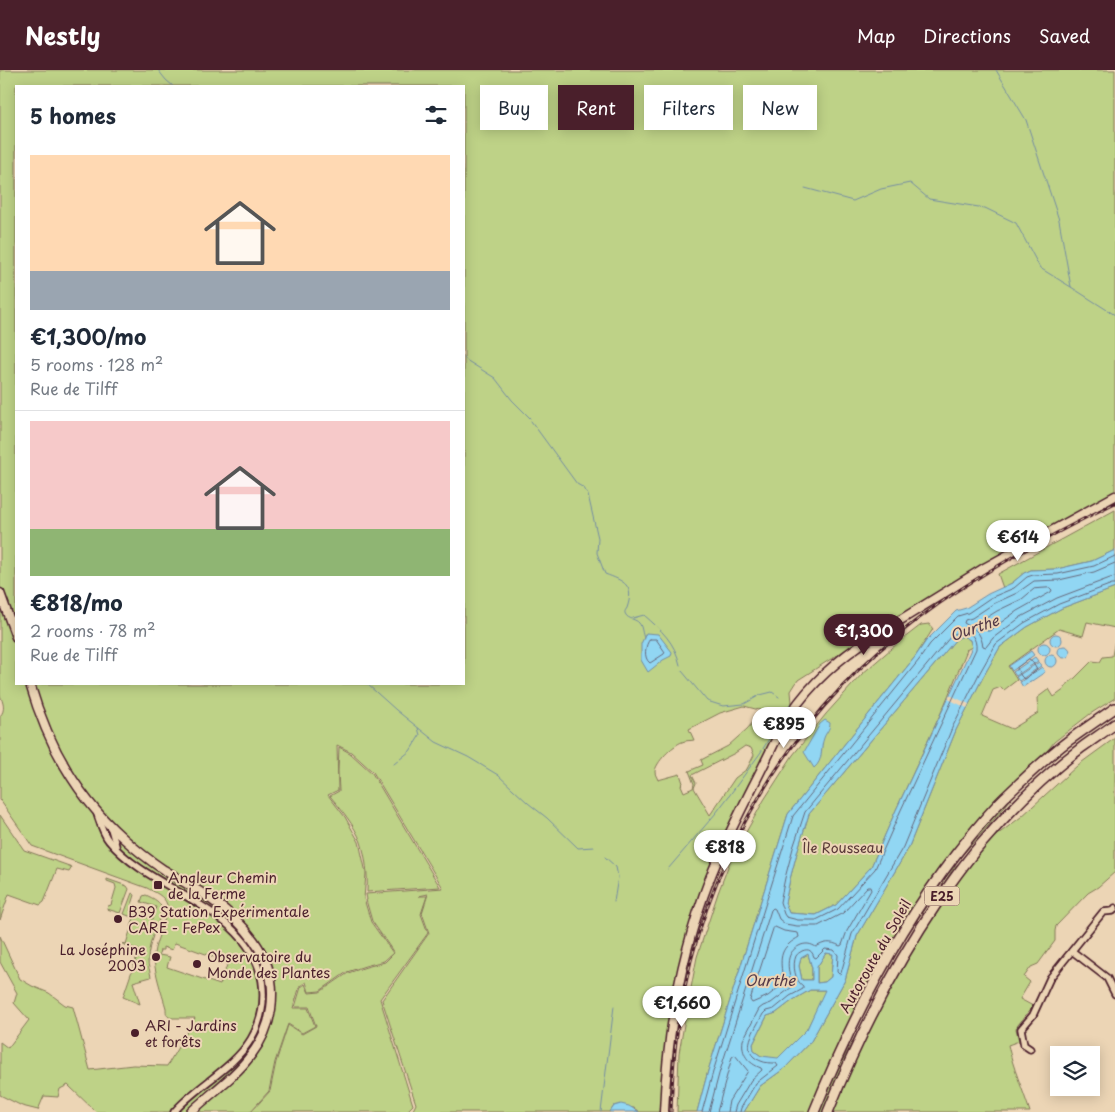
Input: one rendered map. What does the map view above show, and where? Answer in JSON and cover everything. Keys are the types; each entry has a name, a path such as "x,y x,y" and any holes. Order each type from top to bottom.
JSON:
{"highway":[{"name":"Autoroute du Soleil","path":"814,1112 847,1034 868,993 914,912 942,872 1002,800 1068,741 1115,708"},
{"name":"Autoroute du Soleil","path":"828,1112 840,1082 880,999 926,919 953,880 981,844 1046,777 1081,748 1115,724"}],"main road":[{"path":"664,1112 666,1068 672,1018 684,959 698,912 710,878 733,827 785,723 798,705 828,670 860,645 986,567 1115,496"},
{"path":"0,593 15,635"},
{"path":"30,685 44,725 55,749 74,782 96,810 110,826 147,858 212,899 235,919 251,935 266,963 270,974 272,993 271,1011 259,1044 239,1069 191,1112"}],"street":[{"path":"96,810 107,840 148,874 205,908 226,924 250,950 261,978 263,1006 259,1023 250,1040 232,1061 192,1094 174,1112"},
{"path":"110,826 114,843 118,850"},
{"path":"1030,1049 1024,1045 1021,1029 1033,1015 1050,978 1103,912 1112,911 1115,908"},
{"path":"1072,951 1107,978 1115,994"}],"green space":[{"path":"0,70 1115,70 1115,493 1074,514 903,613 798,680 791,691 792,703 718,849 684,946 663,1068 661,1112 639,1112 634,1108 614,1106 610,1112 412,1112 416,1104 382,1000 429,933 422,913 428,894 419,896 427,896 421,914 428,933 380,999 413,1105 406,1112 251,1112 270,1091 276,1062 288,1025 302,1034 316,1026 309,1007 295,1007 301,987 305,984 309,993 320,992 348,973 385,962 394,953 372,921 366,894 443,888 373,772 351,752 337,745 338,790 328,795 345,817 359,842 366,873 364,899 371,922 393,953 384,961 347,972 320,991 309,992 306,982 300,986 293,1008 308,1008 315,1026 302,1033 288,1024 275,1062 269,1091 250,1112 96,1112 68,1085 60,1089 58,1097 44,1096 38,1110 22,1106 0,1095 0,1042 8,1048 29,1020 14,1003 17,993 0,962 0,936 20,979 49,993 65,1005 73,1007 90,1070 133,1065 167,1066 195,1018 171,1018 166,1013 154,960 155,949 167,909 164,899 147,888 32,846 0,800 0,716 3,709 0,695","holes":["744,706 763,711 728,746 701,760 703,765 689,771 694,784 693,788 684,792 680,774 658,780 655,773 656,768 665,755 678,744 694,740 689,729 720,713","745,746 751,748 754,755 747,769 735,778 710,815 694,788 696,783 692,775","175,943 228,962 220,985 167,967 170,957 159,955 163,947 172,950"]},
{"path":"1115,510 1115,550 1092,561 1057,569 1031,570 1003,588 998,574"},
{"path":"1115,588 1115,628 1087,622 1083,636 1059,629 1008,666 1017,680 1004,690 1001,687 993,690 982,716 1012,729 1038,713 1037,698 1049,689 1054,697 1065,689 1064,687 1092,661 1100,662 1103,657 1112,656 1115,639 1115,698 1090,714 1054,742 1004,808 956,862 893,956 846,1047 828,1088 893,965 954,867 1021,817 1078,765 1115,738 1115,872 1088,893 1056,926 1055,941 1038,964 1031,967 1024,977 1030,982 1020,999 1033,1006 1016,1029 1019,1041 1008,1045 1030,1112 744,1112 760,1086 785,1068 811,1041 845,980 857,936 908,849 956,730 1000,647 1027,627 1062,608"},
{"path":"929,624 933,629 915,657 788,814 697,1112 677,1112 679,1053 697,957 731,859 764,800 793,755 826,714 862,674 921,625"},
{"name":"Île Rousseau","path":"963,636 970,640 972,647 966,650 944,706 871,867 836,905 816,915 789,913 785,903 798,849 809,814 956,639"},
{"path":"339,747 350,753 372,773 440,887 367,892 366,867 361,842 343,812 330,796 339,791"},
{"path":"0,815 24,850 72,867 69,872 57,869 44,902 40,905 9,894 0,920"},
{"path":"107,879 127,886 129,889 120,913 107,909 111,905 116,888 115,884 107,881"},
{"path":"132,893 135,895 130,911 152,919 156,907 141,902 143,896 146,895 159,903 162,911 148,954 151,977 133,982 140,1004 123,997 139,950 122,944 126,944 134,918 124,914"},
{"path":"826,953 833,954 831,977 825,982 817,983 817,967"},
{"path":"808,954 812,968 812,980 802,980 799,966 801,958"},
{"path":"810,990 826,990 807,1029 778,1059 761,1056 754,1051 753,1044 767,1016 776,1013"}],"water":[{"name":"Ourthe","path":"1115,550 1115,588 1062,608 1027,627 1000,647 956,730 908,849 857,936 845,980 811,1041 785,1068 760,1086 744,1112 697,1112 788,814 926,641 956,611 966,608 988,594 1012,583 1031,570 1057,569 1092,561","holes":["963,636 970,640 972,647 871,867 836,905 816,915 789,913 785,903 798,849 809,814 956,639","826,953 833,954 831,977 825,982 817,983 817,967","808,954 812,968 812,980 802,980 799,966 801,958","810,990 825,990 807,1029 778,1058 761,1056 754,1051 753,1044 767,1016 776,1013"]},
{"path":"646,633 658,634 672,652 671,656 648,672 641,660 641,644"},
{"path":"1054,634 1058,634 1062,640 1058,646 1054,646 1050,642 1050,638"},
{"path":"1042,643 1046,643 1050,649 1046,655 1042,655 1038,651 1038,647"},
{"path":"1064,646 1070,652 1064,658 1058,652"},
{"path":"1031,651 1034,655 1012,671 1009,666"},
{"path":"1049,655 1053,655 1057,661 1053,667 1049,667 1045,663 1045,659"},
{"path":"1035,657 1038,661 1016,676 1013,672"},
{"path":"1039,662 1041,666 1019,681 1016,677"},
{"path":"1042,667 1045,672 1023,687 1020,682"},
{"path":"825,720 830,725 823,742 819,761 814,768 804,752 820,724"},
{"path":"621,1104 639,1112 610,1112 614,1106"}],"pier":[{"path":"950,695 969,704 967,708 948,699"}],"waterway":[{"path":"158,70 172,85"},
{"path":"996,70 1026,120 1059,220 1071,287 1115,315"},
{"path":"805,188 853,201 881,189 910,183 929,199 985,208 1016,223 1040,268 1071,287"},
{"path":"465,358 495,378 512,400 530,418"},
{"path":"531,421 577,484 584,488 588,495 598,538 597,553 605,574 618,579 629,589 630,594 625,613 628,617 639,623 644,638"},
{"path":"633,618 644,615 662,631 675,650 680,665"},
{"path":"682,671 707,701 723,706 744,704 760,695 772,692 779,697"},
{"path":"368,685 436,742 468,757 498,775 578,848 594,847"},
{"path":"668,869 729,796 761,752 790,704"},
{"path":"394,764 410,751 420,735 418,728"},
{"path":"605,857 616,867 618,877 614,902"},
{"path":"601,1112 614,1006"}],"railway":[{"path":"671,1112 679,1020 691,961 708,904 731,849 759,796 792,746 830,700 872,657 918,619 965,586 1014,556 1115,503"}],"place":[{"name":"Angleur Chemin de la Ferme","path":"158,885"},
{"name":"B39 Station Expérimentale CARE - FePex","path":"118,919"},
{"name":"La Joséphine 2003","path":"156,957"},
{"name":"Observatoire du Monde des Plantes","path":"197,964"},
{"name":"ARI - Jardins et forêts","path":"135,1033"}]}
